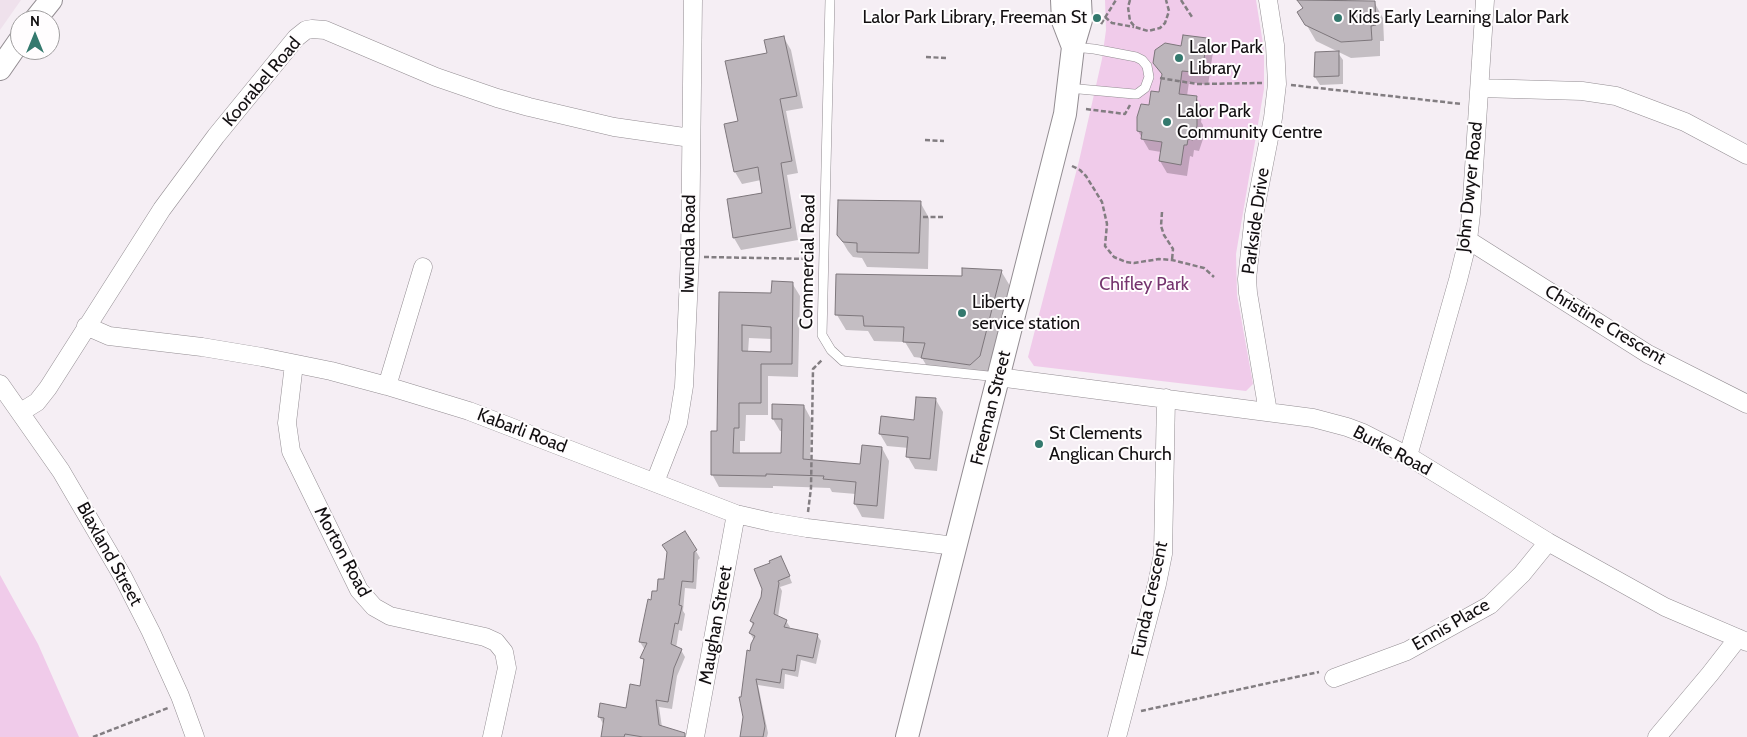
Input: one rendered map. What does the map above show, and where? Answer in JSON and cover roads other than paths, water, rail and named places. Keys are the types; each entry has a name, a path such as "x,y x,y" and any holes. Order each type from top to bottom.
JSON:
{"street":[{"path":"43,10 51,0"},
{"name":"Iwunda Road","path":"655,482 678,423 684,386 690,256 693,0"},
{"name":"Freeman Street","path":"1062,0 1063,21 1073,47"},
{"name":"Freeman Street","path":"907,737 1065,114 1073,47 1081,20 1080,0"},
{"name":"Parkside Drive","path":"1268,0 1275,46 1277,84 1273,118 1254,215 1247,279 1268,412"},
{"name":"John Dwyer Road","path":"1408,456 1468,240 1486,0"},
{"name":"Koorabel Road","path":"21,412 36,402 48,388 156,217 216,136 296,38 306,30 319,29 332,32 436,77 529,108 614,127 691,138"},
{"path":"0,69 10,54"},
{"path":"1480,88 1582,91 1616,96 1685,122 1747,156"},
{"name":"Christine Crescent","path":"1468,240 1648,354 1747,404"},
{"path":"386,386 423,267"},
{"name":"Kabarli Road","path":"86,326 109,336 202,348 294,364 386,386 469,411 736,514 807,528 955,546"},
{"name":"Morton Road","path":"294,364 287,423 291,451 359,590 374,607 382,612 399,618 485,637 496,642 504,652 507,668 492,737"},
{"name":"Burke Road","path":"998,377 1314,418 1363,433 1408,456 1548,542 1665,607 1742,640"},
{"name":"Blaxland Street","path":"0,384 72,487 123,577 180,696 195,737"},
{"name":"Funda Crescent","path":"1117,737 1163,554 1166,398"},
{"name":"Maughan Street","path":"695,737 736,514"},
{"name":"Ennis Place","path":"1334,678 1407,650 1490,605 1522,574 1548,542"},
{"path":"1656,737 1742,640"}],"lane":[{"name":"Commercial Road","path":"830,0 822,335 831,350 843,361 998,377"},
{"path":"1068,88 1134,94 1145,88 1149,77 1147,66 1136,57 1073,47"}],"place":[{"name":"Lalor Park Library, Freeman St","path":"1097,18"},
{"name":"Kids Early Learning Lalor Park","path":"1338,18"},
{"name":"Lalor Park Library","path":"1179,58"},
{"name":"Lalor Park Community Centre","path":"1167,122"},
{"name":"Liberty service station","path":"962,313"},
{"name":"St Clements Anglican Church","path":"1039,444"}],"park label":[{"name":"Chifley Park","path":"1144,285"}]}
